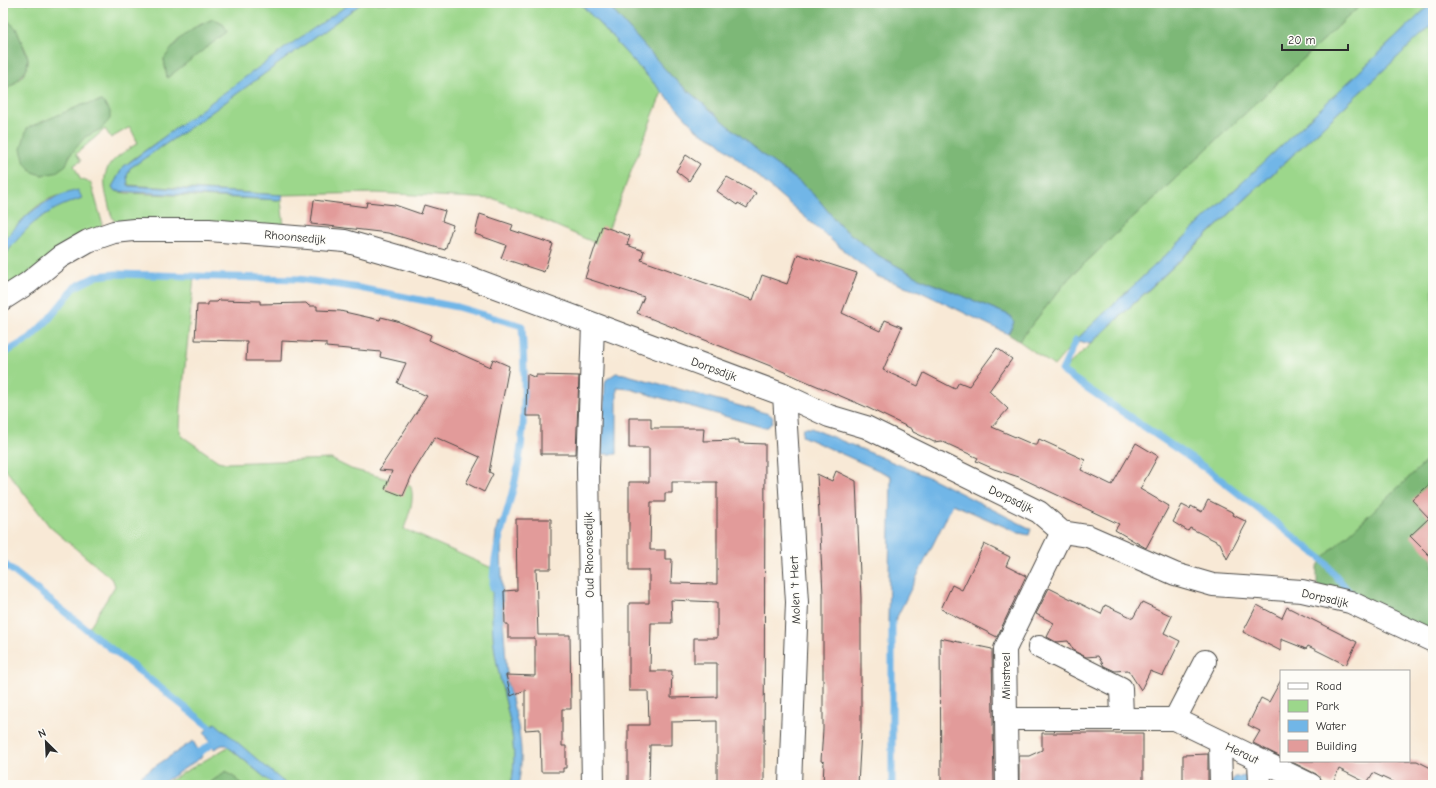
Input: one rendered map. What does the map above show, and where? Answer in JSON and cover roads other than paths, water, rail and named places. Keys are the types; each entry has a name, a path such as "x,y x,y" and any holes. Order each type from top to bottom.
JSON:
{"street":[{"name":"Rhoonsedijk","path":"3,300 28,283 60,256 88,241 114,232 134,230 209,230 345,241 463,275 593,325"},
{"name":"Dorpsdijk","path":"593,325 784,394 829,416 866,427 1039,512 1062,532 1088,536 1175,574 1213,585 1302,591 1350,602 1433,641"},
{"name":"Oud Rhoonsedijk","path":"593,325 588,468 593,785"},
{"name":"Molen 't Hert","path":"784,394 797,602 790,785"},
{"name":"Minstreel","path":"1006,785 1006,649 1062,532"},
{"path":"1039,647 1121,688 1122,718"},
{"path":"1175,719 1205,661"},
{"name":"Heraut","path":"1006,719 1175,719 1311,785"},
{"path":"1220,742 1221,785"},
{"path":"1259,761 1260,785"}],"water":[{"path":"351,3 362,3 191,127 130,168 127,176 128,185 130,186 282,195 281,200 115,191 112,187 123,167 285,48"},
{"path":"580,3 606,3 673,78 764,156 801,183 818,199 840,226 879,256 919,278 1009,315 1014,322 1008,334 919,291 876,276 850,256 717,141 698,131"},
{"path":"1432,3 1433,24 1090,344 1076,340"},
{"path":"78,190 82,198 56,208 37,220 20,236 3,258 3,242 28,215 44,203 54,198"},
{"path":"616,373 769,414 773,417 772,422 768,427 762,427 630,389 617,388 617,454 602,454 605,384 606,380"},
{"path":"803,428 811,428 933,479 1031,529 1029,535 1019,533 953,504 894,623 888,622 891,476 802,436"},
{"path":"498,522 500,534 497,537 498,540 501,541 503,618 507,674 505,675 519,729 521,757 518,785 511,785 514,752 512,735 498,669 492,629 495,539"},
{"path":"215,723 287,785 274,785 226,745 222,745 214,749 204,732"},
{"path":"193,741 202,757 159,785 127,785"},
{"path":"1245,776 1249,779 1251,785 1232,785 1232,780 1235,777"}],"waterway":[{"path":"3,354 30,338 48,320 75,287 97,276 116,274 299,279 359,288 457,307 522,326 524,365 522,442 515,481 497,547 493,574 493,588"},
{"path":"1076,340 1062,371 1211,472 1322,559 1350,593 1354,595"},
{"path":"3,563 216,732"},
{"path":"892,623 892,785"},
{"path":"193,757 219,739"}]}
